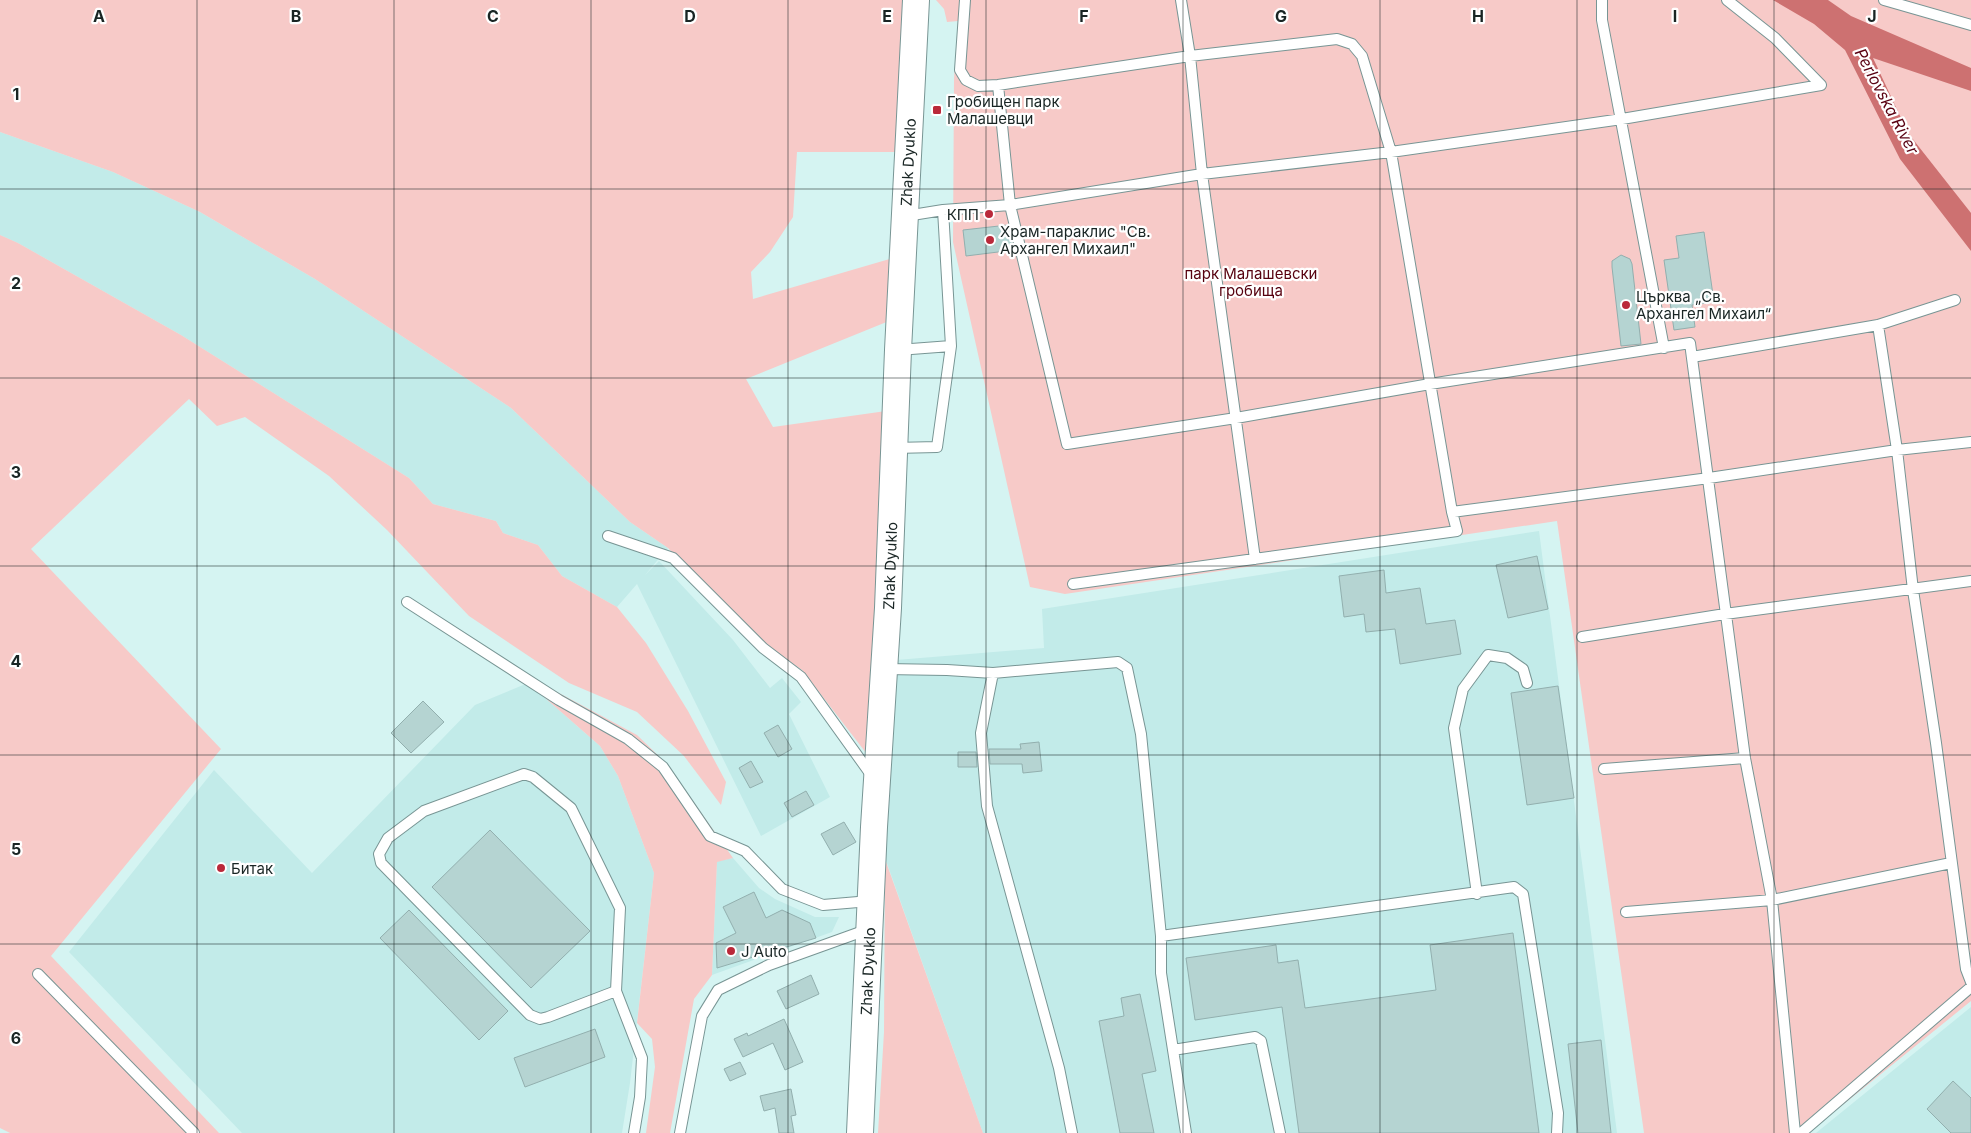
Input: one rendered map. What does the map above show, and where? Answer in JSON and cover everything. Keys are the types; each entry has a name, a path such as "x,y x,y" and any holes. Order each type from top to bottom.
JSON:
{"street":[{"name":"Zhak Dyuklo","path":"860,1133 877,783 888,608 898,350 916,0"}],"lane":[{"path":"965,0 960,70 966,80 978,86 998,85 1190,56 1337,38 1352,44 1362,56 1391,152 1452,512 1457,531 1073,584"},
{"path":"1181,0 1190,56 1202,174 1255,559"},
{"path":"1602,0 1602,20 1664,348"},
{"path":"905,216 943,210 1010,205 1202,174 1391,152 1622,118 1820,85 1775,38 1727,0"},
{"path":"1884,0 1971,25"},
{"path":"998,85 1010,205 1067,444 1236,418 1430,384 1690,344 1709,478 1744,758 1772,900 1794,1133"},
{"path":"894,448 937,447 951,346 943,210"},
{"path":"1692,357 1878,325 1955,300"},
{"path":"1878,325 1897,450 1913,590 1936,743 1966,969 1971,982"},
{"path":"898,350 951,346"},
{"path":"1452,512 1709,478 1897,450 1971,442"},
{"path":"608,536 673,558 763,648 801,677 877,783"},
{"path":"1582,637 1725,614 1971,581"},
{"path":"407,602 558,700 628,739 663,767 710,836 745,851 782,889 823,904 871,901"},
{"path":"1477,894 1454,728 1464,689 1488,655 1507,658 1523,669 1527,683"},
{"path":"884,669 993,673 1118,662 1127,668 1141,734 1161,936 1161,973 1186,1133"},
{"path":"993,673 981,733 987,806 1059,1068 1072,1133"},
{"path":"1604,769 1744,758"},
{"path":"616,991 548,1017 540,1019 530,1016 381,863 379,854 388,838 424,811 524,774 533,777 571,808 620,908 616,991 642,1058 640,1097 634,1133"},
{"path":"1626,912 1772,900 1952,863"},
{"path":"1161,936 1477,894 1514,887 1523,894 1558,1114 1558,1133"},
{"path":"680,1133 702,1016 718,990 769,965 870,928"},
{"path":"38,974 194,1133"},
{"path":"1801,1133 1971,987"},
{"path":"1173,1050 1258,1038 1261,1041 1280,1133"}],"shaded area":[{"path":"0,132 113,172 200,212 315,279 511,408 630,522 668,548 645,575 659,561 733,640 770,688 782,678 801,702 789,714 830,797 761,836 637,584 617,607 562,576 538,545 503,533 496,521 433,504 409,478 181,335 18,243 0,235"},
{"path":"1539,531 1617,1133 983,1133 874,827 884,661 1044,648 1042,609"},
{"path":"528,683 600,746 618,776 654,873 630,1083 622,1133 242,1133 69,952 214,770 312,873 475,705"},
{"path":"733,858 759,888 775,899 815,917 839,917 832,932 712,975 717,861"},
{"path":"1971,1007 1971,1133 1816,1133"}],"green space":[{"path":"0,0 910,0 900,152 797,152 793,217 770,252 751,272 753,299 893,258 889,321 746,379 773,427 886,411 870,758 802,670 764,644 668,548 630,522 511,408 315,279 200,212 113,172 0,132"},
{"name":"парк Малашевски гробища","path":"936,0 1971,0 1971,1001 1808,1133 1644,1133 1557,521 1065,594 1030,587 953,242 954,79 958,21 947,22 944,9"},
{"path":"0,235 18,243 181,335 409,478 433,504 496,521 503,533 538,545 562,576 617,607 646,643 688,711 726,782 721,805 684,756 637,712 569,683 469,616 387,530 329,476 245,417 217,426 189,399 31,549 221,749 51,956 219,1133 10,1133 0,1128"},
{"path":"533,679 637,735 667,764 733,858 717,862 712,975 694,999 670,1133 646,1133 655,1067 652,1039 637,1023 654,873 618,776 600,746 528,683"},
{"path":"885,859 983,1133 878,1133 884,1032"}],"water":[{"name":"Perlovska River","path":"1773,0 1828,0 1851,16 1971,68 1971,91 1873,58 1908,133 1971,213 1971,251 1900,159 1845,50 1814,24"}],"building":[{"name":"Храм-параклис \"Св. Архангел Михаил\"","path":"1008,225 1014,250 966,256 963,230"},
{"path":"1704,232 1714,302 1692,305 1695,327 1674,330 1664,260 1679,258 1676,236"},
{"name":"Църква „Св. Архангел Михаил“","path":"1621,255 1630,259 1632,264 1641,344 1621,346 1612,261"},
{"path":"1537,556 1548,609 1508,618 1496,565"},
{"path":"1384,570 1386,593 1420,588 1426,624 1455,620 1461,654 1400,664 1395,629 1366,632 1364,614 1344,617 1339,576"},
{"path":"1558,686 1574,798 1527,805 1511,693"},
{"path":"423,701 444,722 411,753 391,733"},
{"path":"778,725 792,749 778,757 764,733"},
{"path":"1039,742 1042,771 1023,773 1022,764 990,764 989,749 1021,749 1020,744"},
{"path":"958,752 976,752 977,767 958,767"},
{"path":"751,761 763,782 750,788 739,768"},
{"path":"806,791 814,805 792,817 784,803"},
{"path":"844,822 856,842 833,855 821,834"},
{"path":"490,830 590,931 531,988 432,887"},
{"path":"754,892 766,918 782,910 810,923 816,938 717,968 716,943 736,933 723,907"},
{"path":"409,910 508,1011 479,1040 380,938"},
{"path":"1513,933 1539,1133 1299,1133 1282,1007 1195,1020 1186,958 1276,945 1278,963 1298,960 1305,1008 1436,990 1430,945"},
{"path":"811,975 819,994 786,1009 777,991"},
{"path":"1140,994 1156,1071 1142,1074 1154,1133 1120,1133 1099,1021 1124,1016 1121,998"},
{"path":"784,1019 803,1062 785,1070 773,1043 743,1057 734,1039 747,1033 748,1036"},
{"path":"595,1029 605,1057 525,1087 514,1058"},
{"path":"1601,1040 1611,1133 1578,1133 1568,1044"},
{"path":"740,1062 746,1074 730,1081 724,1069"},
{"path":"1953,1081 1971,1098 1971,1133 1951,1133 1927,1109"},
{"path":"791,1089 796,1115 791,1116 794,1133 779,1133 775,1108 764,1111 760,1096"}],"place":[{"name":"Гробищен парк Малашевци","path":"937,110"},
{"name":"КПП","path":"989,214"},
{"name":"Храм-параклис \"Св. Архангел Михаил\"","path":"990,240"},
{"name":"Църква „Св. Архангел Михаил“","path":"1626,305"},
{"name":"Битак","path":"221,868"},
{"name":"J Auto","path":"731,951"}]}
